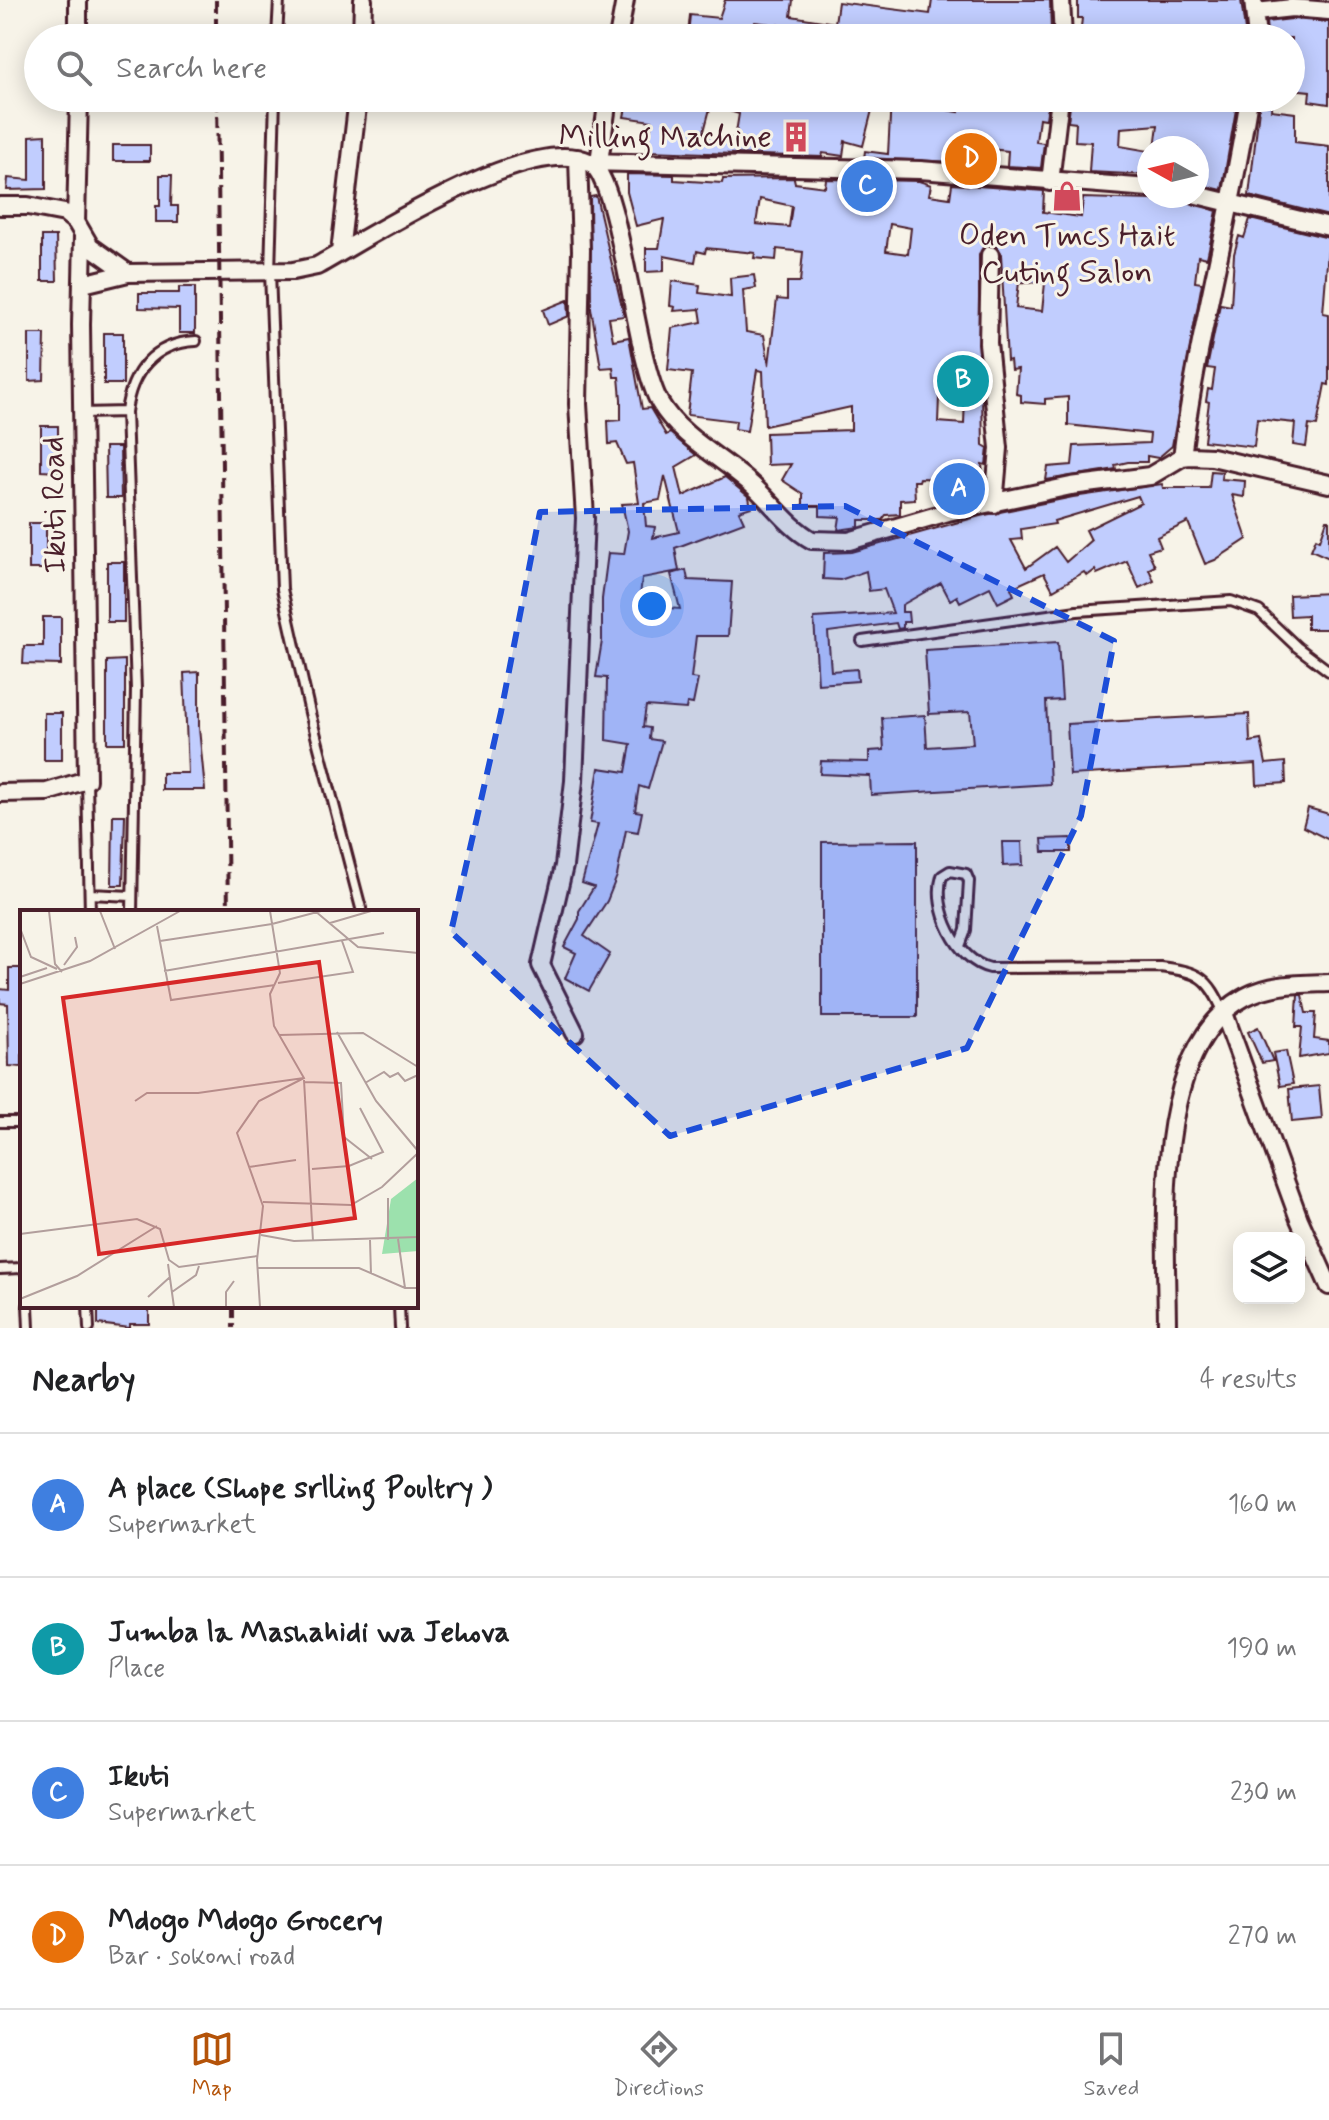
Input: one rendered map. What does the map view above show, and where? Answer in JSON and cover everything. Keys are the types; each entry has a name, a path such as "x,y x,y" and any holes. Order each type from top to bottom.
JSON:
{"street":[{"path":"78,0 78,24"},
{"path":"362,24 363,0"},
{"path":"621,24 625,0"},
{"path":"1061,0 1062,24"},
{"path":"1254,6 1329,11"},
{"name":"Ikuti Road","path":"79,112 87,780"},
{"path":"340,252 356,112"},
{"path":"575,1033 541,965 564,866 574,781 585,518 578,404 581,250 589,161 604,112"},
{"path":"1050,182 1058,112"},
{"path":"1182,457 1199,341 1231,203 1247,112"},
{"path":"83,284 128,273 270,272 317,266 471,183 539,160 820,166 1137,187"},
{"path":"589,161 602,175 609,195 647,373 661,405 694,439 753,485 803,536 819,543 849,541 948,512 1071,486 1150,476 1182,457 1212,457 1329,484"},
{"path":"1209,198 1329,227"},
{"path":"0,206 65,213 99,255 128,273"},
{"path":"990,255 988,343 999,448 994,504"},
{"path":"0,793 47,792 87,780"},
{"path":"1167,1328 1166,1195 1177,1108 1198,1044 1224,1013 1259,991 1281,985 1329,983"},
{"path":"1224,1013 1299,1219 1329,1286"}],"lane":[{"path":"278,24 279,0"},
{"path":"275,112 270,272 282,589 310,713 361,910"},
{"path":"132,910 136,689 126,412 134,380 158,353 171,343 196,341"},
{"path":"81,413 126,412"},
{"path":"862,641 1077,611 1231,601 1259,611 1297,647 1329,671"},
{"path":"87,780 90,910"},
{"path":"960,946 966,930 969,881 966,874 950,871 942,876 941,902 946,921 960,946 967,956 990,968 1160,967 1185,970 1200,976 1212,986 1224,1013"},
{"path":"90,894 131,896"},
{"path":"0,1269 20,1268"},
{"path":"28,1308 29,1328"},
{"path":"88,1308 89,1328"},
{"path":"399,1308 400,1328"}],"highlighted area":[{"path":"845,506 1114,641 1081,816 967,1048 670,1136 451,932 501,712 540,512"}],"building":[{"path":"725,0 793,0 791,16 835,23 838,2 930,14 932,0 1050,0 1051,24 689,24 690,15 719,18"},
{"path":"1078,0 1241,0 1244,24 1081,24 1082,18 1078,18"},
{"path":"1292,19 1329,22 1329,104 1309,101 1310,91 1305,90 1305,24 1266,22"},
{"path":"625,112 709,112 703,135 735,139 739,114 733,112 872,112 863,146 845,141 843,156 823,153 822,157 647,151 652,121 624,117"},
{"path":"890,112 1047,112 1046,119 1039,118 1036,142 1044,143 1041,168 1007,166 1008,151 980,148 977,163 864,158 865,151 888,154"},
{"path":"1069,112 1236,112 1222,190 1209,187 1209,136 1157,136 1158,125 1121,128 1120,146 1137,149 1137,174 1089,172 1091,142 1075,141 1076,123 1068,122"},
{"path":"1259,112 1295,113 1295,142 1329,146 1329,216 1249,196"},
{"path":"46,135 46,189 7,190 8,178 30,180 30,136"},
{"path":"113,145 150,145 150,161 113,161"},
{"path":"627,174 674,175 674,180 722,183 723,179 794,178 795,183 825,187 826,179 919,181 931,185 929,195 950,198 952,184 1044,191 1043,212 1081,217 1083,198 1137,200 1137,208 1208,208 1217,211 1207,258 1198,256 1195,282 1202,283 1172,446 1158,458 1147,456 1147,462 1128,462 1115,465 1116,469 1046,480 1048,467 1072,465 1074,446 1149,443 1150,434 1068,425 1068,397 1045,399 1045,404 1021,402 1021,395 1016,394 1018,369 1011,370 1010,360 1007,361 1001,254 995,245 985,245 979,255 979,359 975,359 974,393 982,394 983,445 988,448 986,465 982,464 984,493 949,501 948,479 920,478 914,481 915,499 900,500 900,514 886,515 882,520 859,520 859,527 838,530 840,517 820,516 820,506 803,506 803,494 782,480 791,464 767,465 766,433 851,430 851,407 765,426 763,371 757,370 747,431 735,429 736,421 687,415 692,373 668,370 672,328 702,322 700,309 674,311 675,307 670,306 672,281 700,285 699,293 731,297 730,278 754,275 756,288 743,290 746,332 764,335 769,365 777,299 787,300 787,282 800,282 803,252 777,249 776,260 754,258 755,253 706,248 705,253 697,251 695,262 664,256 664,271 646,272 646,248 659,248 664,219 636,226 627,192","holes":["760,199 792,206 789,227 756,224","890,224 911,228 908,254 886,251","1019,282 1045,283 1042,311 1016,308","939,397 965,397 964,424 938,422"]},
{"path":"160,175 172,175 171,206 178,206 178,222 156,222 156,206 160,206"},
{"path":"596,196 624,316 609,318 613,340 629,337 642,409 650,408 666,435 670,433 696,455 676,467 683,496 725,477 749,497 751,507 739,511 744,522 675,548 679,571 642,578 639,606 680,609 671,574 686,570 688,580 732,582 728,636 696,636 691,678 698,679 693,704 687,703 686,709 646,706 643,727 650,728 649,739 662,741 648,789 639,786 635,811 642,812 638,832 626,830 617,876 607,901 584,936 610,954 589,991 565,978 576,953 564,947 579,919 579,911 594,887 582,883 598,824 590,823 599,768 626,772 631,744 606,740 607,678 596,677 602,641 602,599 608,553 624,554 628,531 622,504 639,503 633,463 626,464 617,443 609,444 608,421 621,420 621,399 619,377 614,377 613,367 601,368 591,308 590,197","holes":["665,476 679,532 653,538 655,527 646,526 644,503 660,500"]},
{"path":"1250,219 1329,238 1323,313 1329,314 1329,385 1325,384 1317,426 1309,425 1306,447 1293,445 1295,423 1257,419 1254,447 1204,441 1209,402 1206,401 1208,389 1212,390 1215,369 1207,368 1220,304 1231,306 1234,254 1239,236 1244,238"},
{"path":"42,236 56,236 57,281 42,281"},
{"path":"179,287 195,287 195,333 179,333 179,309 139,308 139,293 179,293"},
{"path":"568,300 569,316 548,325 543,310"},
{"path":"104,333 123,333 123,384 104,384"},
{"path":"29,334 45,334 44,380 29,381"},
{"path":"41,426 58,426 58,472 41,471"},
{"path":"105,447 120,447 121,498 106,498"},
{"path":"1211,471 1222,472 1221,479 1245,481 1244,497 1232,495 1247,539 1215,560 1205,564 1188,522 1157,537 1161,547 1148,551 1155,566 1149,569 1154,581 1139,588 1127,561 1097,574 1095,570 1087,576 1084,572 1053,590 1044,573 1011,588 1014,595 998,603 990,587 960,602 957,596 950,600 941,583 902,605 902,612 908,612 909,622 903,622 903,628 898,629 896,623 828,632 831,671 857,669 858,681 818,684 814,618 893,613 884,589 869,591 866,571 840,580 823,579 824,553 852,552 980,516 1073,497 1162,484 1163,488 1209,488","holes":["1138,496 1141,503 1086,530 1091,540 1066,562 1055,547 1026,568 1011,540 1022,539 1021,529 1055,524 1054,521"]},
{"path":"1327,520 1329,558 1311,550 1316,538 1320,540"},
{"path":"29,523 46,523 46,569 29,569"},
{"path":"107,562 124,562 124,622 107,622"},
{"path":"1329,593 1329,629 1307,629 1307,615 1290,616 1289,595"},
{"path":"43,617 61,617 61,665 23,664 24,646 43,646"},
{"path":"1058,642 1062,700 1046,701 1050,784 871,795 870,776 820,774 821,761 869,762 869,751 884,750 882,718 925,715 927,747 973,744 970,712 929,714 925,650"},
{"path":"125,660 125,743 107,743 107,661"},
{"path":"199,672 199,728 205,790 162,790 162,773 188,773 184,673"},
{"path":"44,713 62,713 62,760 44,760"},
{"path":"1249,714 1250,742 1261,740 1266,764 1285,762 1286,783 1257,785 1256,764 1070,775 1067,724"},
{"path":"1308,808 1329,814 1329,840 1303,827"},
{"path":"113,815 125,815 123,885 112,885"},
{"path":"1071,838 1071,852 1043,852 1042,839"},
{"path":"917,841 917,1017 822,1017 822,842"},
{"path":"1002,842 1022,842 1023,865 1003,866"},
{"path":"9,968 20,968 20,1067 9,1066 8,1004 0,1003 0,989 9,990"},
{"path":"1298,995 1302,995 1306,1013 1316,1013 1314,1039 1329,1041 1329,1053 1299,1058 1302,1027 1296,1027"},
{"path":"1258,1027 1273,1061 1262,1063 1248,1032"},
{"path":"1286,1051 1293,1084 1280,1086 1273,1053"},
{"path":"1319,1086 1322,1119 1292,1122 1289,1089"},
{"path":"98,1308 149,1308 149,1324 130,1324 130,1328 98,1324"}],"railway":[{"path":"216,0 216,24"},
{"path":"217,112 228,910"},
{"path":"233,1308 233,1328"}],"place":[{"name":"Milling Machine","path":"796,137"},
{"name":"Mdogo Mdogo Grocery","path":"971,159"},
{"name":"Ikuti","path":"867,186"},
{"name":"Oden Tmcs Hait Cuting Salon","path":"1067,196"},
{"name":"Jumba la Mashahidi wa Jehova","path":"963,381"},
{"name":"A place (Shope srlling Poultry )","path":"959,489"}]}
